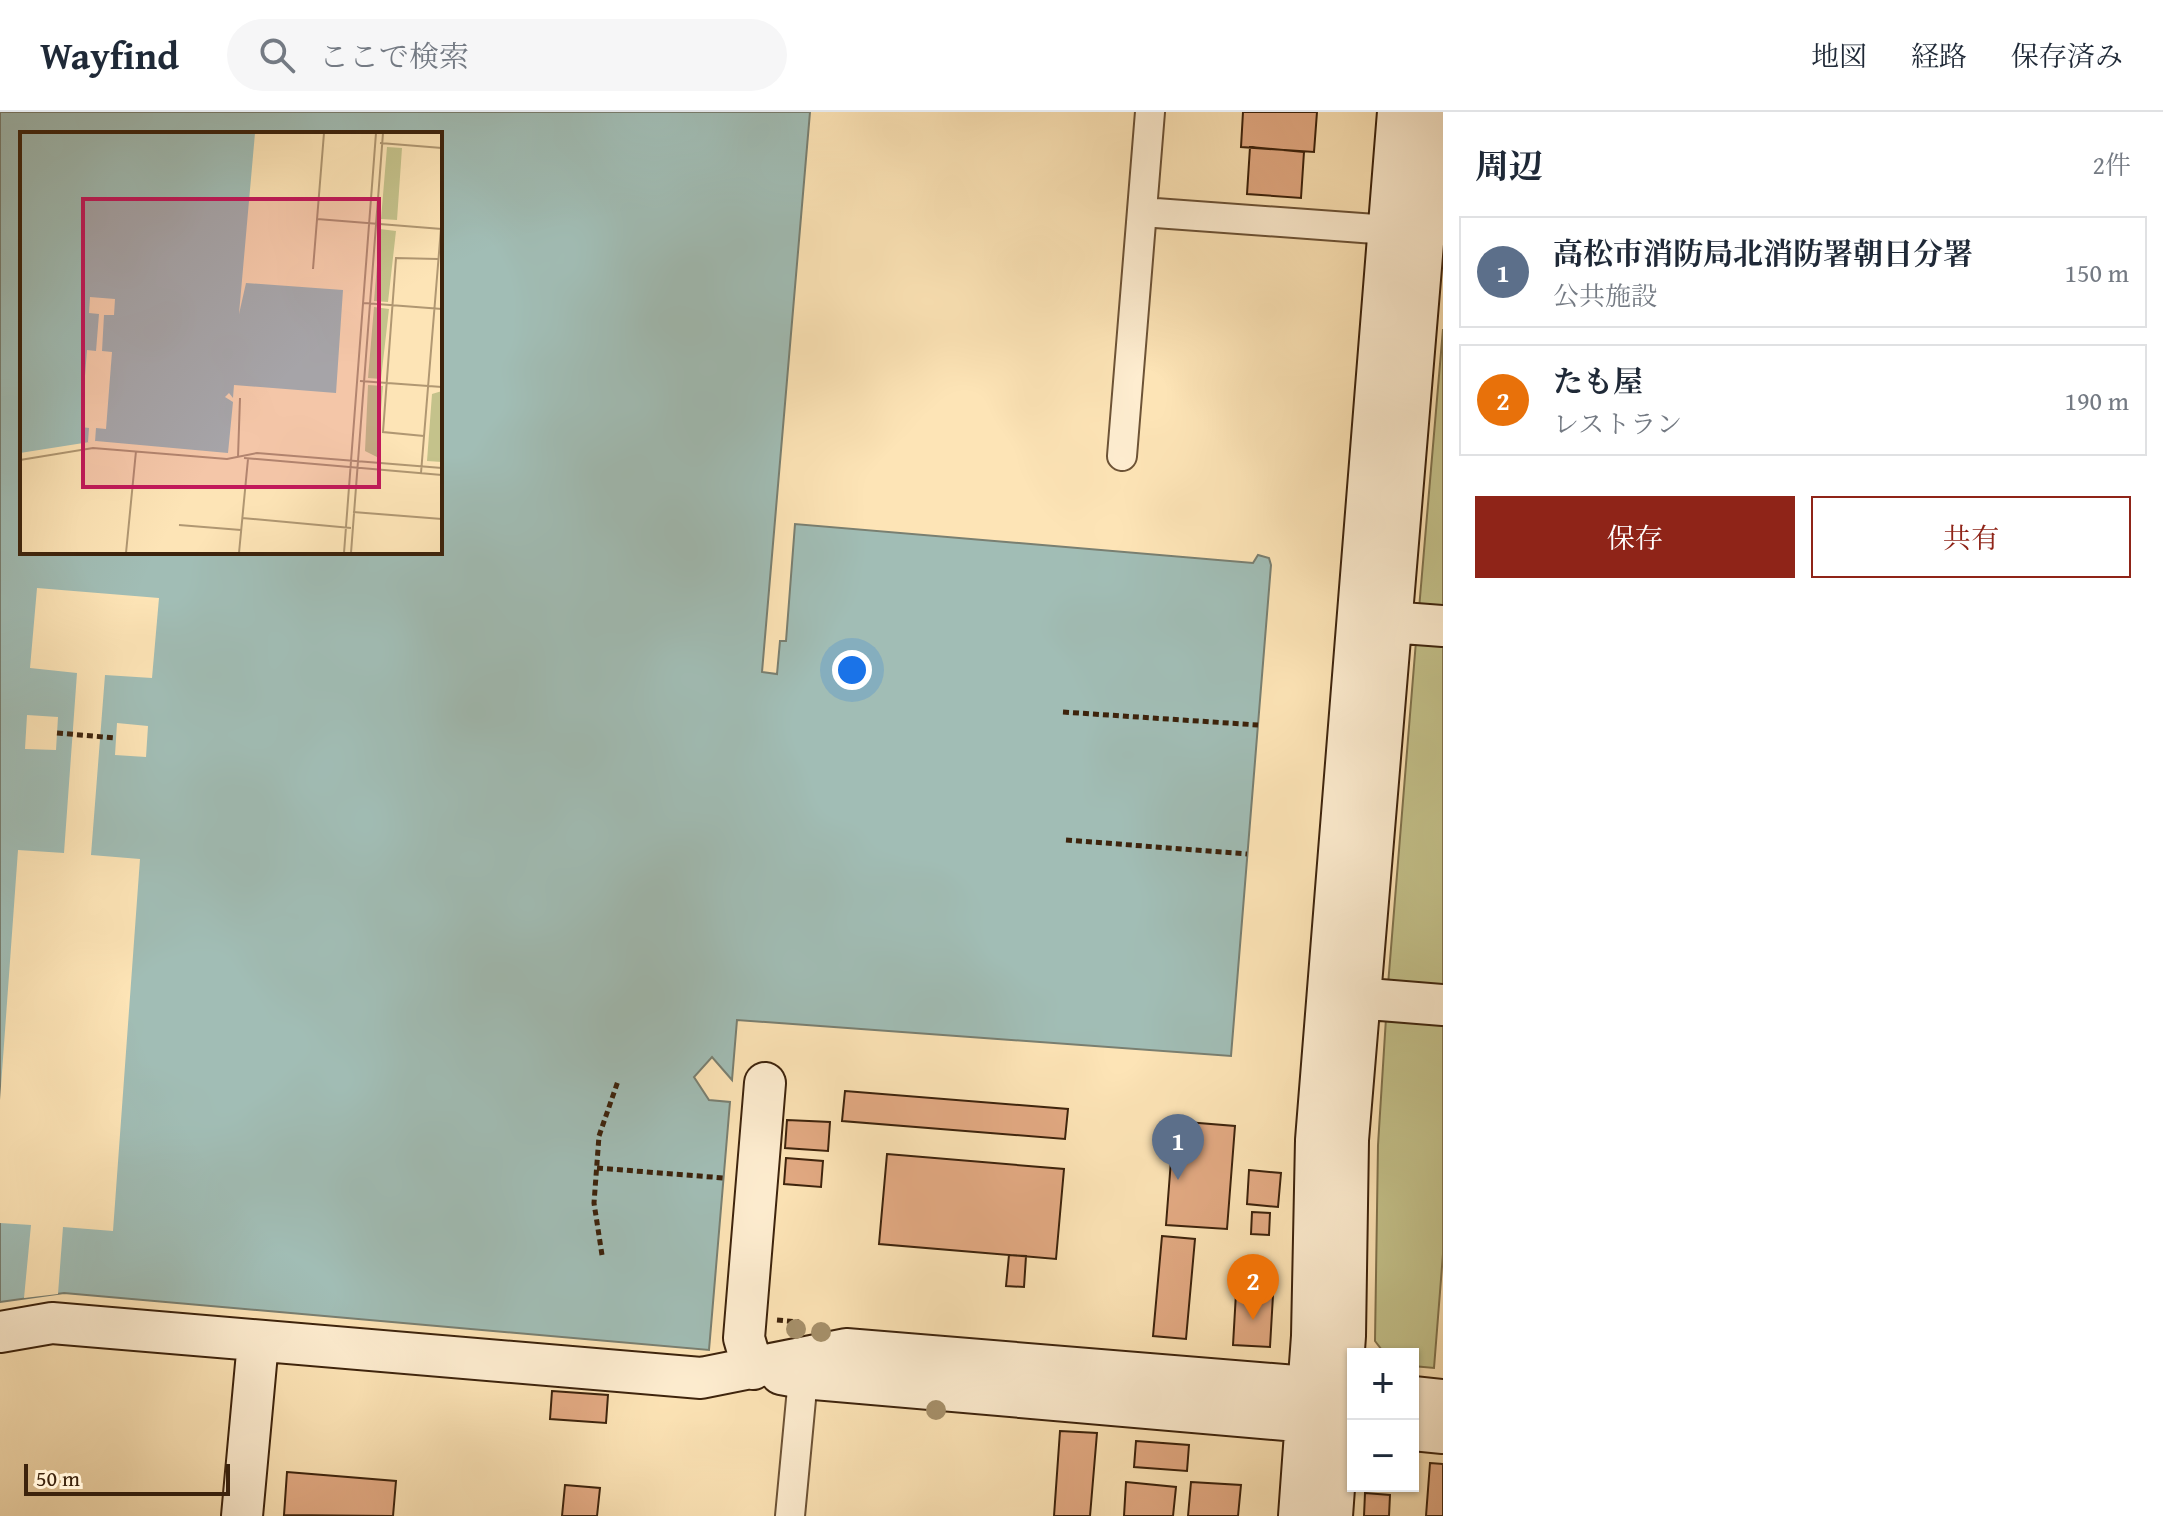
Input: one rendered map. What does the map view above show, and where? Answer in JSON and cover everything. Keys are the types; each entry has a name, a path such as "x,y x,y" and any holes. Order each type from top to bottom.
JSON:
{"street":[{"path":"1122,456 1150,112"},
{"path":"1398,112 1418,233"},
{"path":"1332,1516 1333,1407 1312,1336 1316,1140 1343,997 1374,621 1434,112"},
{"path":"1142,212 1418,233"},
{"path":"1374,621 1443,626"},
{"path":"1343,997 1443,1005"},
{"path":"753,1369 744,1338 765,1083"},
{"path":"0,1332 52,1323 701,1378 846,1349 1333,1407"},
{"path":"242,1516 258,1342"},
{"path":"753,1369 803,1378 1333,1407"},
{"path":"790,1516 803,1378"},
{"path":"1419,1398 1443,1400"},
{"path":"1299,1516 1333,1407"},
{"path":"1419,1431 1443,1433"}],"path":[{"path":"1063,712 1258,725"},
{"path":"57,733 116,738"},
{"path":"1066,840 1247,854"},
{"path":"602,1255 594,1203 599,1136 618,1081"},
{"path":"597,1168 724,1178"},
{"path":"746,1317 809,1323"}],"shaded area":[{"path":"1443,329 1443,611 1419,609"},
{"path":"1416,641 1443,643 1443,989 1388,985"},
{"path":"1386,1018 1443,1022 1443,1254 1434,1368 1419,1367 1419,1348 1380,1348 1375,1341 1378,1145"}],"water":[{"path":"0,112 810,112 762,672 777,674 780,641 786,641 795,524 1253,563 1258,555 1269,558 1271,565 1231,1056 737,1020 732,1080 712,1057 694,1077 709,1100 730,1102 709,1350 64,1293 0,1302"}],"pier":[{"path":"37,588 159,598 152,678 105,675 91,855 140,859 113,1231 63,1227 58,1294 24,1298 31,1225 0,1223 0,1100 18,850 64,853 77,673 30,668"},
{"path":"27,715 58,717 56,750 25,749"},
{"path":"117,723 148,726 146,757 115,755"}],"building":[{"path":"1243,112 1317,112 1314,152 1241,147"},
{"path":"1250,147 1304,152 1301,198 1247,194"},
{"path":"845,1091 1068,1109 1065,1139 842,1121"},
{"path":"787,1120 830,1122 828,1151 785,1148"},
{"path":"1174,1121 1235,1126 1227,1229 1166,1225"},
{"path":"887,1154 1064,1169 1056,1259 879,1244"},
{"path":"786,1158 823,1161 821,1187 784,1184"},
{"path":"1249,1170 1281,1173 1278,1207 1247,1204"},
{"path":"1252,1212 1270,1213 1269,1235 1251,1234"},
{"path":"1162,1236 1195,1239 1186,1339 1153,1336"},
{"path":"1009,1255 1026,1256 1024,1287 1006,1286"},
{"path":"1236,1293 1273,1295 1270,1347 1233,1345"},
{"path":"552,1391 608,1395 606,1423 550,1419"},
{"path":"1060,1431 1097,1433 1090,1516 1054,1516"},
{"path":"1136,1441 1189,1445 1187,1471 1134,1467"},
{"path":"1430,1463 1443,1464 1443,1516 1426,1516"},
{"path":"287,1472 396,1481 393,1516 284,1515"},
{"path":"1126,1482 1176,1487 1173,1516 1124,1516"},
{"path":"1191,1482 1241,1485 1238,1516 1188,1516"},
{"path":"565,1485 600,1488 597,1516 562,1516"},
{"path":"1365,1493 1390,1495 1389,1516 1364,1516"}],"place":[{"name":"高松市消防局北消防署朝日分署","path":"1178,1180"},
{"name":"たも屋","path":"1253,1320"}]}
